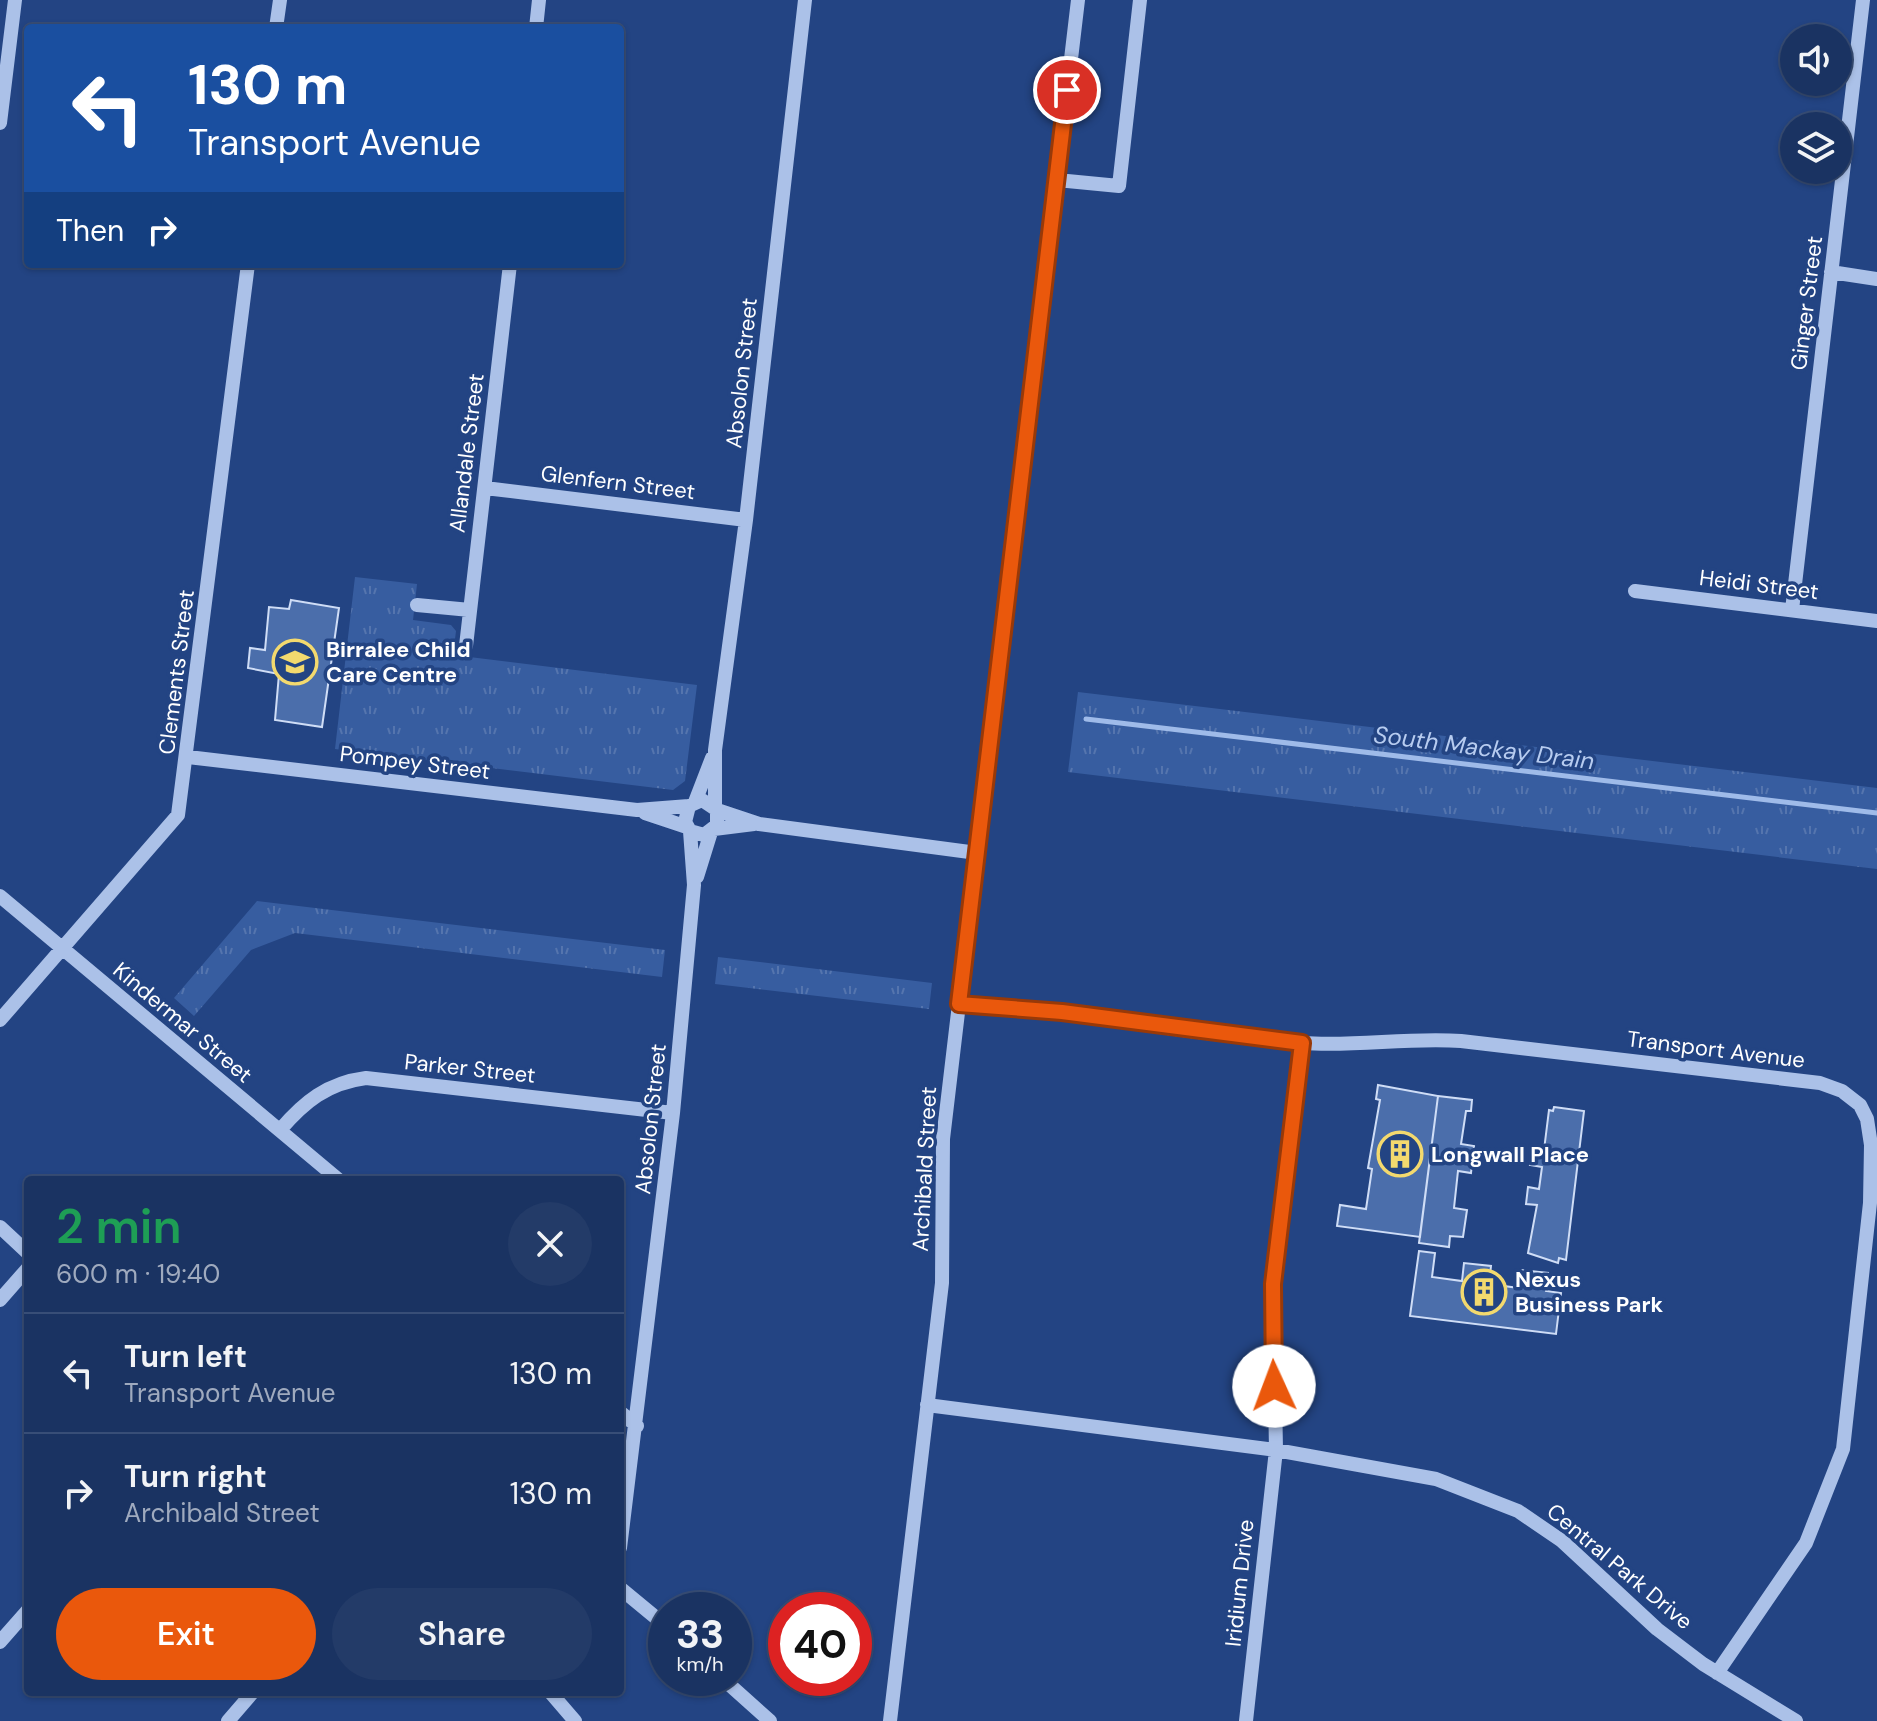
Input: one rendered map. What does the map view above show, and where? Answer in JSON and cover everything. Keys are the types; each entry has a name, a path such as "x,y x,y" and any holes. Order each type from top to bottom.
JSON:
{"street":[{"path":"0,123 15,0"},
{"path":"277,24 280,0"},
{"path":"536,24 539,0"},
{"name":"Absolon Street","path":"716,808 715,750 746,520 805,0"},
{"name":"Archibald Street","path":"890,1721 942,1283 943,1139 1078,0"},
{"path":"1057,180 1119,186 1140,0"},
{"name":"Ginger Street","path":"1792,610 1863,0"},
{"name":"Clements Street","path":"0,1020 178,815 188,757 248,268"},
{"name":"Allandale Street","path":"466,646 510,268"},
{"path":"1831,272 1877,279"},
{"name":"Glenfern Street","path":"485,488 746,520"},
{"name":"Heidi Street","path":"1635,591 1877,621"},
{"path":"417,605 470,610"},
{"name":"Absolon Street","path":"692,804 715,750"},
{"name":"Pompey Street","path":"188,757 637,810 692,804"},
{"path":"759,824 697,834 689,829 684,817 692,804 702,800 759,824 977,853"},
{"path":"713,831 719,820 716,808"},
{"name":"Pompey Street","path":"637,810 689,829"},
{"name":"Absolon Street","path":"624,1519 673,1113 694,885 689,829"},
{"name":"Absolon Street","path":"694,885 713,831"},
{"name":"Kindermar Street","path":"0,896 334,1176"},
{"name":"Transport Avenue","path":"959,1004 1062,1012 1302,1043 1425,1038 1461,1041 1820,1083 1842,1091 1860,1105 1867,1119 1873,1173 1843,1449 1806,1543 1717,1673"},
{"path":"1276,1450 1273,1284 1302,1043"},
{"name":"Parker Street","path":"280,1130 314,1096 343,1081 366,1078 673,1113"},
{"path":"0,1227 24,1249"},
{"path":"0,1300 24,1273"},
{"name":"Central Park Drive","path":"927,1405 1276,1450 1436,1479 1518,1511 1562,1541 1657,1629 1717,1673 1796,1721"},
{"path":"624,1415 637,1426"},
{"name":"Iridium Drive","path":"1246,1721 1276,1450"},
{"path":"624,1591 648,1611"},
{"path":"0,1642 24,1615"},
{"path":"228,1721 250,1696"},
{"path":"553,1696 575,1721"},
{"path":"742,1696 770,1721"}],"green space":[{"path":"355,577 417,584 413,620 451,625 456,631 453,655 697,685 685,781 673,790 335,749"},
{"path":"1078,692 1877,788 1877,869 1068,772"},
{"path":"257,901 665,950 662,977 295,933 251,950 194,1016 174,998"},
{"path":"718,957 932,983 929,1009 715,984"}],"building":[{"path":"291,600 339,608 322,727 275,720 279,674 248,668 250,648 265,650 269,607 289,609"},
{"name":"Longwall Place","path":"1378,1085 1438,1096 1420,1237 1337,1226 1340,1205 1366,1209 1372,1169 1368,1168 1380,1100 1376,1099"},
{"path":"1438,1096 1472,1100 1471,1111 1466,1111 1461,1144 1474,1146 1471,1173 1458,1171 1454,1208 1467,1210 1463,1237 1450,1236 1449,1247 1419,1243"},
{"path":"1554,1107 1584,1111 1566,1260 1559,1258 1558,1263 1528,1253 1537,1205 1526,1204 1528,1187 1539,1189 1542,1167 1530,1165 1533,1149 1544,1150 1549,1110 1553,1111"},
{"name":"Nexus Business Park","path":"1419,1251 1435,1253 1432,1277 1462,1281 1464,1263 1491,1266 1489,1284 1519,1288 1521,1270 1548,1273 1546,1291 1561,1293 1556,1334 1410,1316"}],"waterway":[{"name":"South Mackay Drain","path":"1086,719 1877,813"}],"place":[{"name":"Birralee Child Care Centre","path":"295,662"},
{"name":"Longwall Place","path":"1400,1154"},
{"name":"Nexus Business Park","path":"1484,1292"}],"route":[{"path":"1067,90 959,1004 1062,1012 1302,1043 1273,1284 1274,1386"}]}
